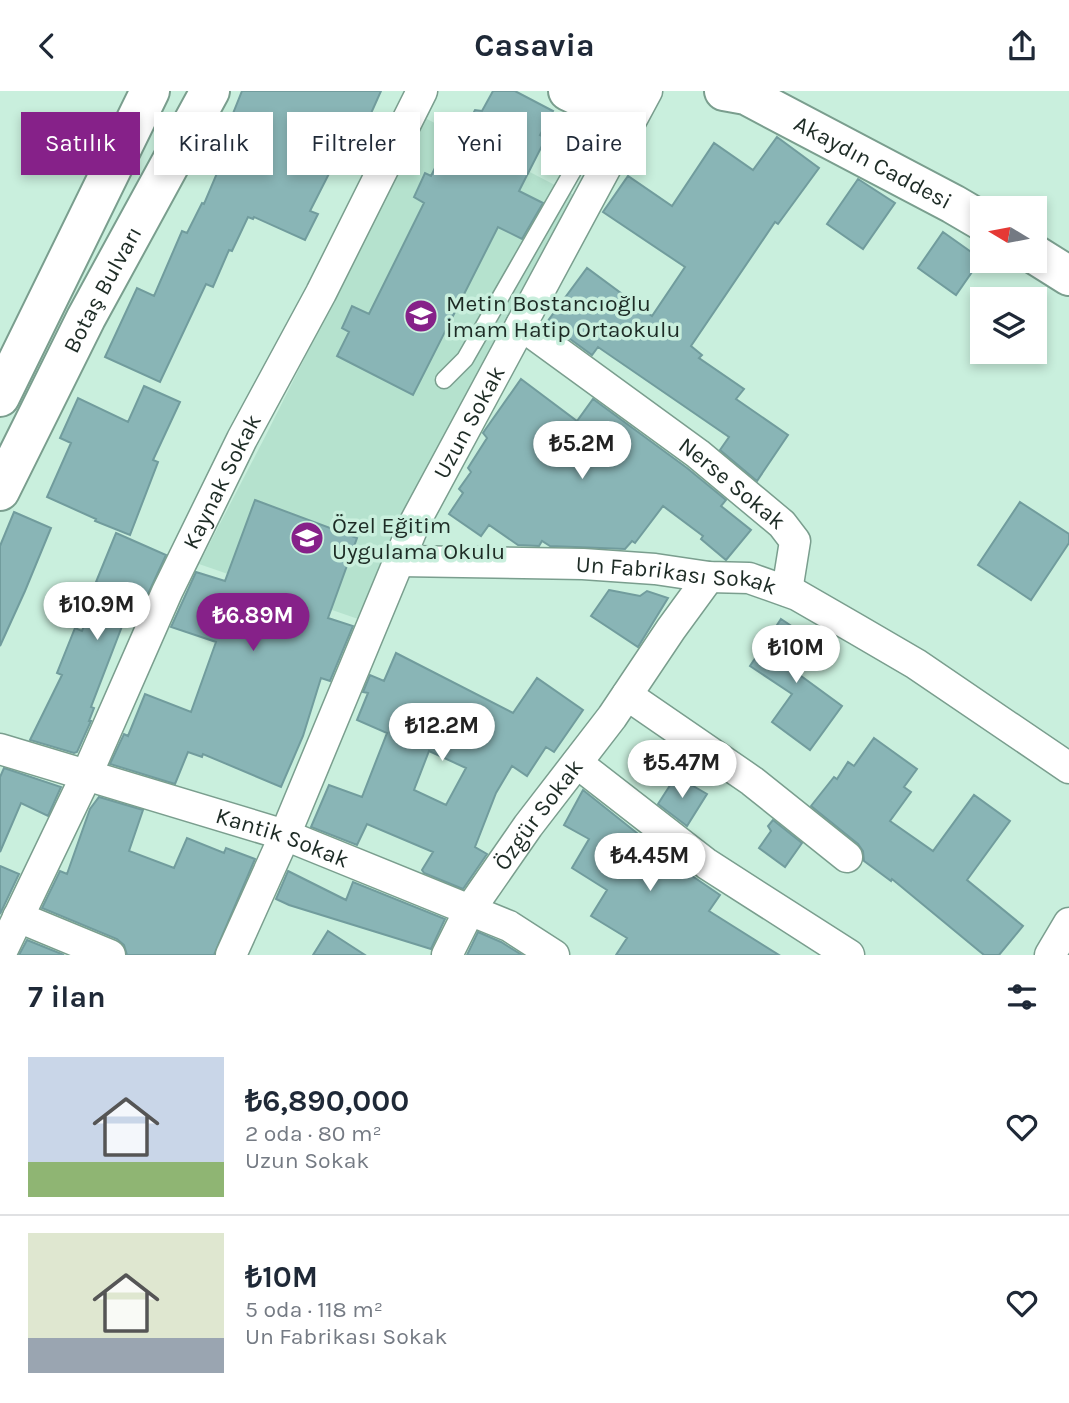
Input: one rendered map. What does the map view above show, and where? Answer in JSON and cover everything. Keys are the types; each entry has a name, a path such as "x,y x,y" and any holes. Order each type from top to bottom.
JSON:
{"street":[{"name":"Botaş Bulvarı","path":"0,397 150,91"},
{"name":"Botaş Bulvarı","path":"0,491 86,318 209,91"},
{"name":"Kaynak Sokak","path":"0,955 242,439 321,293 422,91"},
{"name":"Akaydın Caddesi","path":"724,91 746,95 970,214"},
{"name":"Uzun Sokak","path":"231,955 285,835 415,522 521,325 606,93"},
{"name":"Nerse Sokak","path":"521,325 698,454 782,524 795,541 787,591"},
{"name":"Un Fabrikası Sokak","path":"399,561 583,564 749,578 797,595 916,664 1069,768"},
{"name":"Özgür Sokak","path":"447,955 469,911 528,825 627,695 709,576"},
{"path":"627,695 752,781 847,857"},
{"name":"Kantik Sokak","path":"0,748 285,835 509,926 554,955"},
{"path":"576,763 707,864 849,955"},
{"path":"18,918 110,955"},
{"path":"1050,955 1069,923"}],"lane":[{"path":"444,380 465,359 606,93"}],"shaded area":[{"name":"Metin Bostancıoğlu İmam Hatip Ortaokulu","path":"425,118 434,123 434,175 527,175 527,171 578,197 361,620 199,564 396,175 420,175 420,128"}],"building":[{"path":"242,91 381,91 372,112 287,112 287,175 328,175 310,211 318,214 305,240 254,217 248,217 232,251 229,250 213,287 206,284 160,382 105,357 137,288 154,296 182,231 187,233 202,203 204,204 216,175 273,175 273,112 234,112"},
{"path":"493,91 515,91 553,111 541,112 541,148 519,191 543,203 522,239 498,227 413,395 337,356 349,332 342,328 352,306 369,314 424,203 414,197 425,173 431,176 434,170 434,175 527,175 527,112 474,112 482,111"},
{"path":"777,137 819,168 778,224 775,222 691,346 702,355 699,358 744,389 736,399 788,435 757,481 720,450 729,437 598,347 592,355 547,322 587,268 652,316 685,267 603,212 628,176 672,206 714,143 753,170"},
{"path":"858,179 895,203 863,249 827,224"},
{"path":"943,232 970,251 971,273 956,295 918,268"},
{"path":"521,379 577,421 593,399 726,500 721,506 751,530 726,560 701,539 703,536 663,506 635,543 632,541 625,549 550,546 542,541 539,546 518,545 489,525 481,536 449,514 463,493 459,489 471,472 468,468 487,438 483,433"},
{"path":"144,386 180,402 153,460 158,462 130,535 47,497 71,443 60,438 78,398 128,422"},
{"path":"255,500 357,538 328,618 353,626 330,681 321,678 303,736 281,787 203,754 202,757 188,752 175,784 110,764 124,734 128,736 145,694 191,712 216,642 171,627 196,572 225,581"},
{"path":"1020,502 1069,534 1069,543 1031,600 978,565"},
{"path":"14,512 51,528 0,646 0,546"},
{"path":"116,533 166,555 136,620 126,616 91,707 94,708 91,721 77,752 30,740 62,675 57,673 75,628 82,631 101,584 96,582"},
{"path":"609,590 640,596 647,591 668,598 638,647 591,616"},
{"path":"781,619 817,643 797,673 842,706 810,750 772,722 792,694 750,666"},
{"path":"396,653 513,713 537,678 583,710 554,752 546,747 527,776 512,766 496,793 475,847 487,854 463,889 424,873 422,870 433,852 367,824 357,845 311,827 329,785 362,797 387,733 357,720 368,693 363,692 370,675 384,681","holes":["429,751 466,768 446,805 414,790"]},
{"path":"874,738 917,769 904,787 911,792 890,821 933,851 974,795 1010,821 967,880 1023,926 999,955 984,955 892,879 891,881 864,861 863,851 858,844 811,806 834,777 837,779 848,762 854,766"},
{"path":"4,768 61,787 48,816 21,803 0,852 0,777"},
{"path":"676,776 707,794 687,826 658,804"},
{"path":"583,790 682,869 720,895 709,911 779,955 616,955 627,938 591,916 607,890 572,868 589,839 564,825"},
{"path":"99,797 143,810 129,851 174,868 187,838 224,853 226,848 255,859 214,955 127,955 124,945 117,939 42,908 60,871 67,874 90,809"},
{"path":"773,820 802,843 785,867 759,848 771,831 768,826"},
{"path":"0,866 19,874 0,914"},
{"path":"288,871 346,900 353,882 445,919 431,949 276,899"},
{"path":"328,931 365,955 313,955"},
{"path":"478,932 501,942 522,955 467,955"},
{"path":"27,940 64,955 19,955"}],"place":[{"name":"Metin Bostancıoğlu İmam Hatip Ortaokulu","path":"421,316"},
{"name":"Özel Eğitim Uygulama Okulu","path":"307,538"}]}
